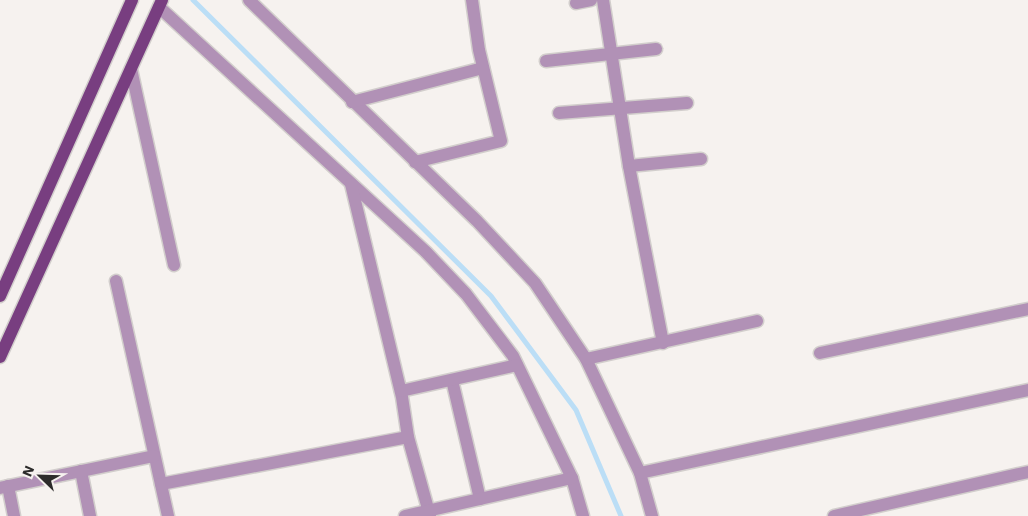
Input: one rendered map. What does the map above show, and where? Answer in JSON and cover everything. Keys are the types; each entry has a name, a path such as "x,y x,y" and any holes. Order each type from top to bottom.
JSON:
{"main road":[{"path":"0,296 130,1"},
{"path":"0,357 161,3"}],"street":[{"path":"249,0 352,102 477,221 535,283 586,359 640,473 652,516"},
{"path":"415,162 501,141 483,68 472,0"},
{"path":"576,3 591,0"},
{"path":"603,0 629,166 664,343"},
{"path":"161,3 351,184 426,252 466,294 517,365 572,478 583,516"},
{"path":"546,61 611,52 656,49"},
{"path":"352,102 483,68"},
{"path":"131,70 174,265"},
{"path":"559,113 687,103"},
{"path":"629,166 701,159"},
{"path":"351,184 401,391 408,437 430,513"},
{"path":"116,281 168,516"},
{"path":"820,353 1028,309"},
{"path":"586,359 757,321"},
{"path":"401,391 517,365"},
{"path":"452,380 480,499"},
{"path":"640,473 1028,390"},
{"path":"161,484 408,437"},
{"path":"14,516 4,487 154,456"},
{"path":"81,471 90,516"},
{"path":"834,516 1028,472"},
{"path":"405,516 430,513 480,499 572,478"}],"waterway":[{"path":"193,0 491,296 576,410 621,516"}]}
